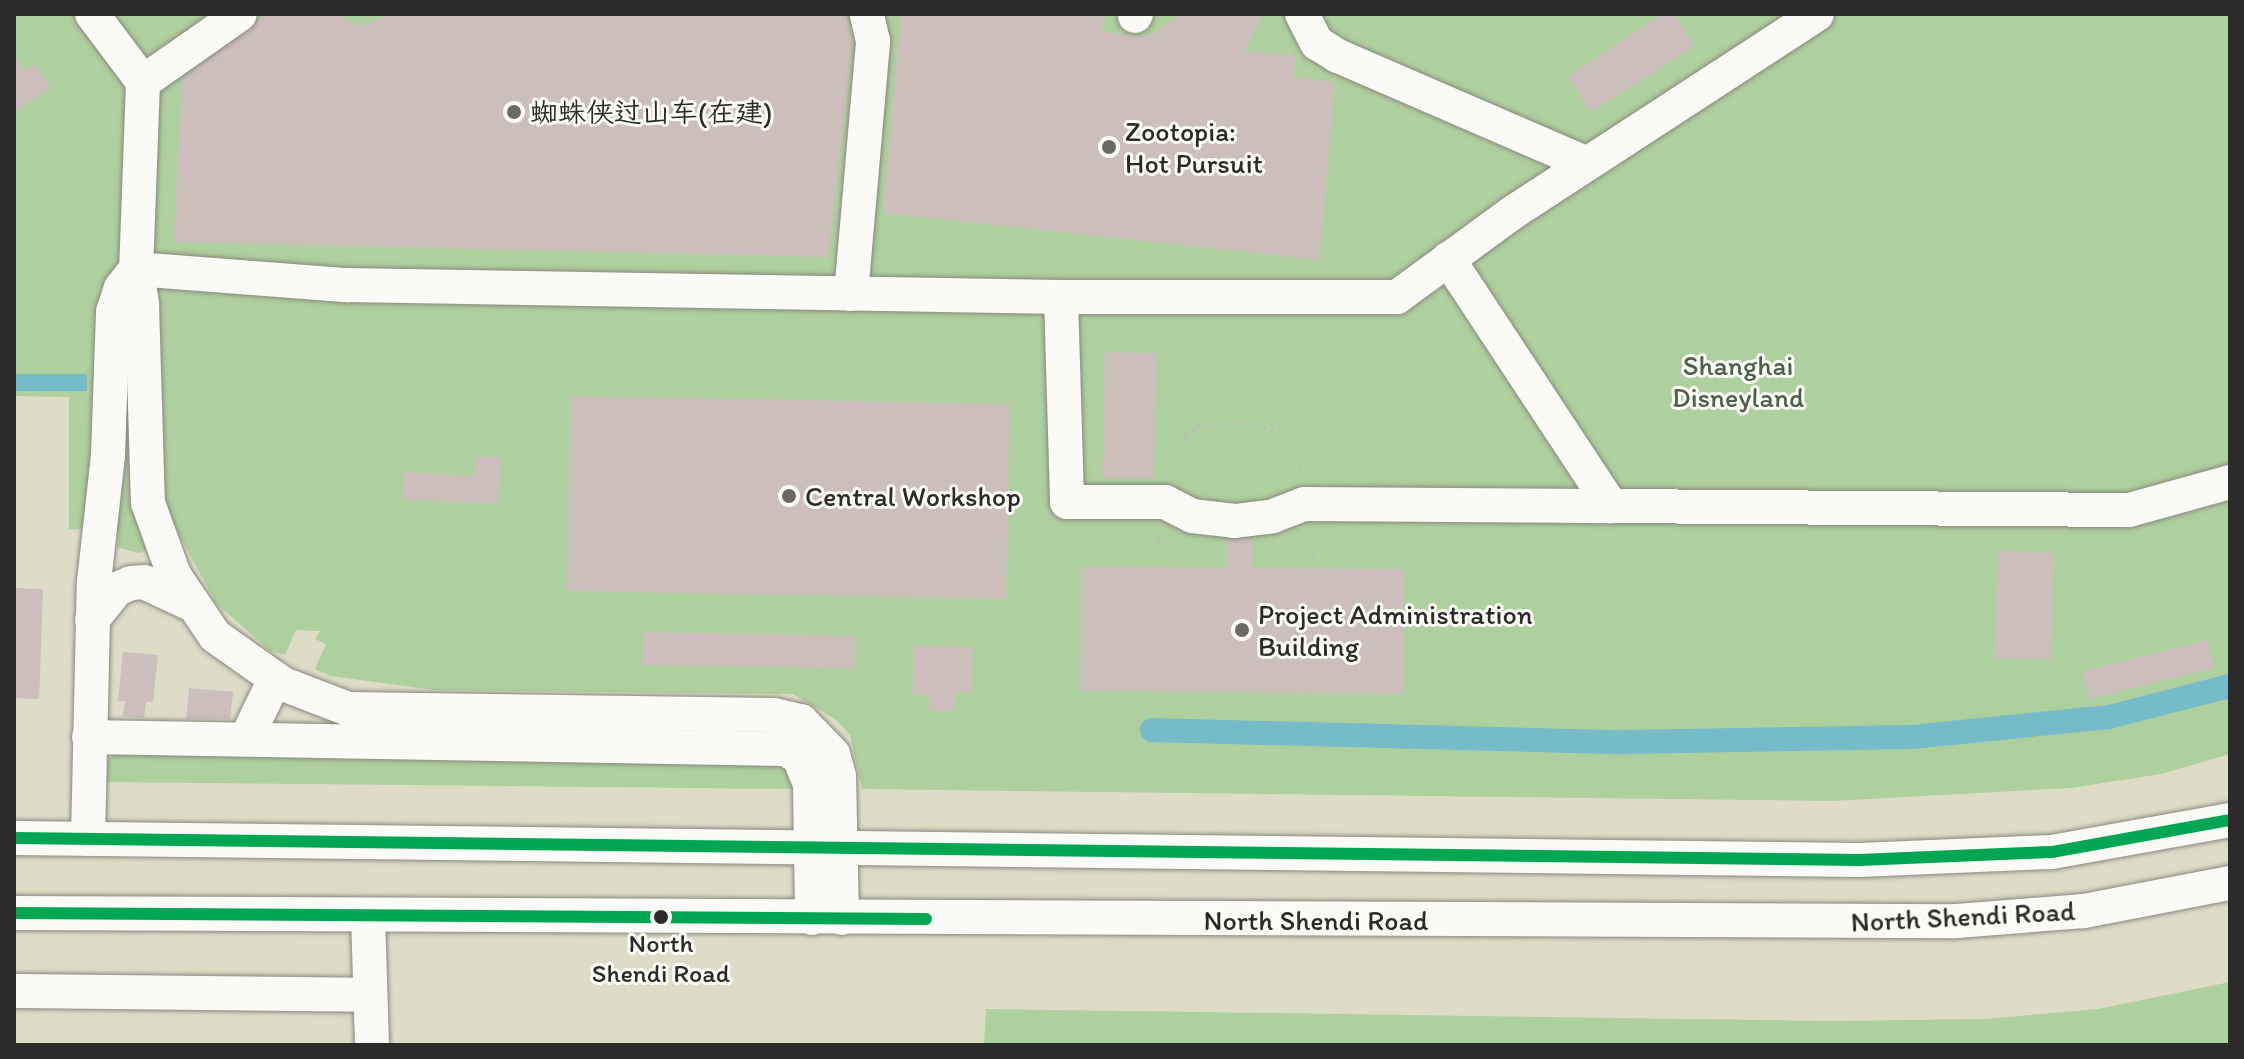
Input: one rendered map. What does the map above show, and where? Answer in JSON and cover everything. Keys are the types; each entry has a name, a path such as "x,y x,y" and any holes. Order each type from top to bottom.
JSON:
{"street":[{"path":"92,14 143,82 136,269 142,304 148,503 158,537 191,604 215,636 275,679 317,701 373,711 774,715 801,721 833,754 839,776 826,848 827,918"},
{"path":"143,82 240,14"},
{"path":"851,294 873,41 867,14"},
{"path":"1302,14 1317,43 1338,56 1587,164"},
{"path":"136,269 346,285 1061,297 1397,297 1587,164 1815,14"},
{"path":"1448,259 1611,506"},
{"path":"88,839 92,620 108,455 113,312 121,288 136,269"},
{"path":"1061,297 1067,502 1165,502 1192,516 1235,521 1315,504 2129,510 2230,482"},
{"path":"92,620 117,589 131,583 144,582 191,604"},
{"path":"246,739 275,679"},
{"path":"89,737 785,749 799,757 810,784 826,848"},
{"name":"North Shendi Road","path":"14,838 1622,861 1970,859 2052,852 2230,820"},
{"name":"North Shendi Road","path":"14,913 1957,921 2084,911 2230,883"},
{"path":"368,916 372,1045"},
{"path":"14,991 370,995"}],"path":[{"path":"1291,297 1280,433 1314,488 1315,504 1329,549 1313,553 1315,569"},
{"path":"1169,567 1158,542 1165,502 1164,488 1178,452 1202,425 1249,422 1280,433"}],"green space":[{"name":"Shanghai Disneyland","path":"14,14 2230,14 2230,754 2161,774 2071,788 1831,801 862,789 850,735 836,720 793,694 435,690 330,676 315,669 326,644 315,639 320,631 296,630 285,655 270,651 216,603 174,525 141,531 148,550 138,553 117,547 119,532 69,529 69,397 14,396"},
{"path":"114,754 776,759 792,770 800,789 101,782 100,770"},
{"path":"2230,982 2230,1045 984,1045 986,1009 1830,1021 1985,1019 2098,1009"}],"water":[{"path":"14,374 87,374 87,391 14,391"}],"building":[{"name":"蜘蛛侠过山车(在建)","path":"266,14 335,14 362,26 390,14 846,14 853,42 828,257 174,242 182,79"},
{"name":"Zootopia: Hot Pursuit","path":"901,14 1105,14 1101,31 1135,36 1151,35 1181,14 1263,14 1245,51 1296,55 1293,77 1335,82 1320,260 883,213"},
{"path":"1662,14 1674,14 1695,46 1591,112 1568,77"},
{"path":"14,55 25,71 35,64 51,87 14,113"},
{"path":"1105,352 1156,353 1154,479 1103,478"},
{"name":"Central Workshop","path":"570,396 1010,404 1007,599 567,591"},
{"path":"475,456 501,458 498,504 402,499 404,472 474,476"},
{"name":"Project Administration Building","path":"1252,539 1253,568 1404,569 1404,694 1080,691 1081,567 1226,568 1226,540"},
{"path":"1998,551 2054,553 2050,660 1994,658"},
{"path":"14,588 43,589 39,699 14,698"},
{"path":"643,632 856,636 855,669 642,665"},
{"path":"2207,640 2214,668 2089,699 2082,671"},
{"path":"914,645 973,647 972,693 955,692 955,711 929,710 930,695 913,695"},
{"path":"123,652 158,655 153,702 146,702 144,718 123,716 125,701 118,701"},
{"path":"189,688 233,692 230,719 186,719"}],"waterway":[{"path":"1152,730 1626,742 1912,737 2109,717 2230,686"}],"transit line":[{"path":"14,838 1859,860 2052,852 2230,820"},
{"path":"14,913 926,919"}],"place":[{"name":"蜘蛛侠过山车(在建)","path":"514,112"},
{"name":"Zootopia: Hot Pursuit","path":"1109,147"},
{"name":"Central Workshop","path":"789,496"},
{"name":"Project Administration Building","path":"1242,630"},
{"name":"North Shendi Road","path":"661,917"}]}
